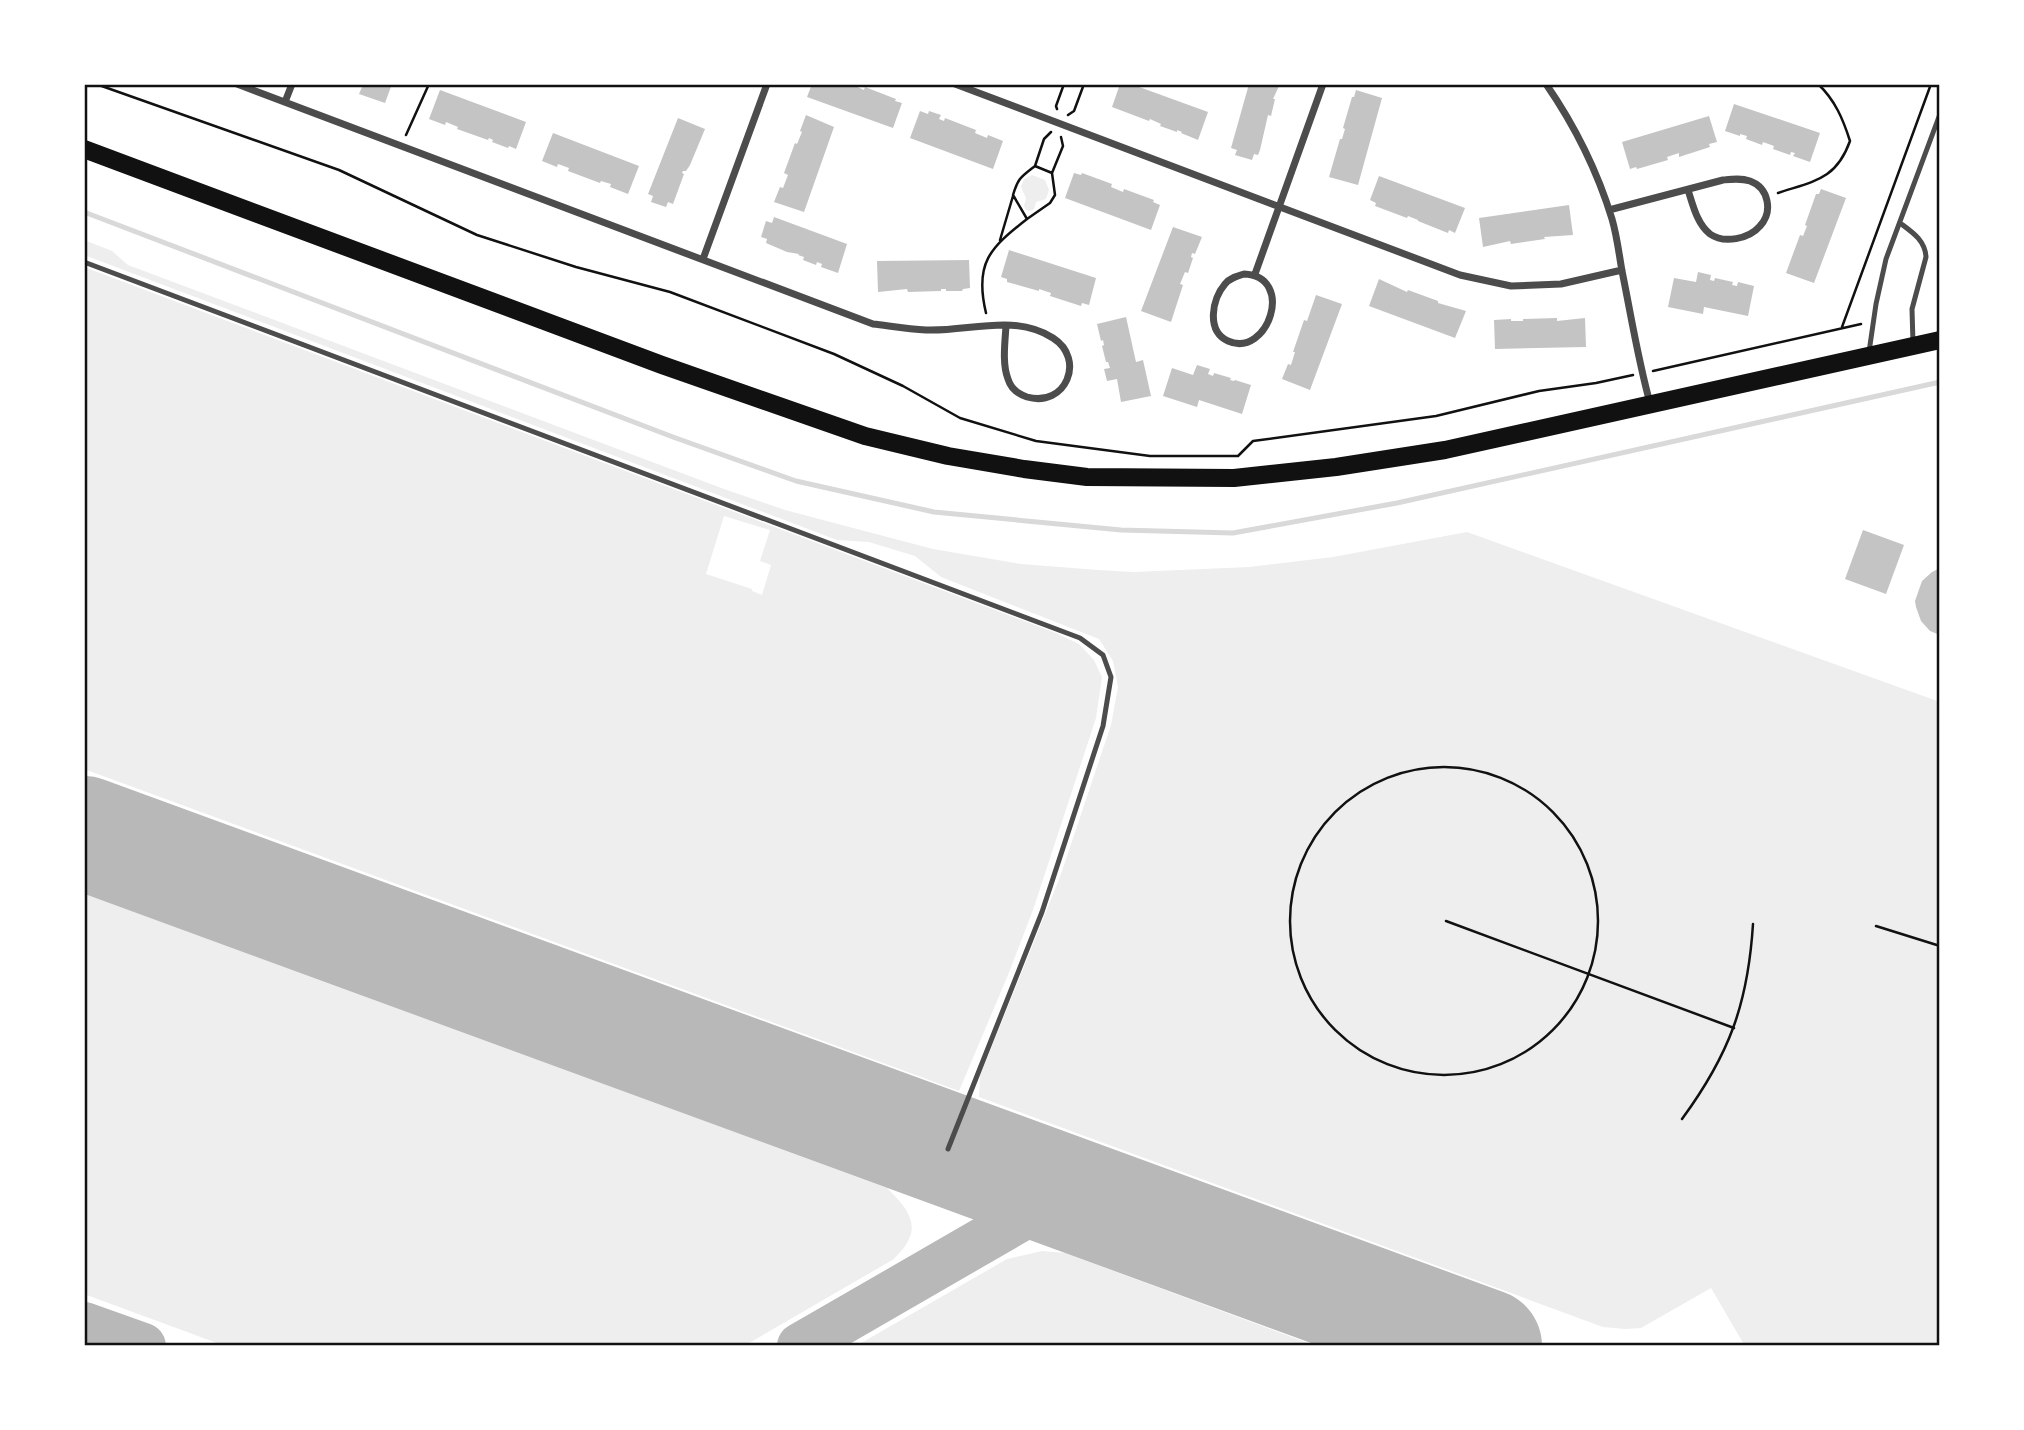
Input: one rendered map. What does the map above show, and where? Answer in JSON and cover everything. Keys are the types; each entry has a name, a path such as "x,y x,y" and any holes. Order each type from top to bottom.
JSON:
{"main road":[{"path":"84,149 662,365 865,436 948,456 1024,470 1087,477 1234,478 1336,467 1445,450 1940,340"}],"street":[{"path":"237,84 873,324 928,330 989,324 1021,327 1047,334 1061,343 1068,353 1070,363 1068,376 1057,393 1048,398 1037,399 1013,390 1006,369 1006,326"},
{"path":"285,102 292,84"},
{"path":"703,259 767,84"},
{"path":"955,84 1460,275 1511,286 1561,284 1622,270"},
{"path":"1255,274 1323,84"},
{"path":"1546,84 1586,151 1609,210 1650,403"},
{"path":"1609,210 1723,180 1740,179 1753,182 1761,188 1768,207 1766,218 1759,227 1741,237 1719,239 1701,224 1688,190"},
{"path":"1255,274 1263,278 1272,295 1270,317 1256,338 1237,344 1227,341 1219,334 1214,324 1213,314 1217,300 1225,284 1233,277 1255,274"}],"lane":[{"path":"1868,356 1875,304 1886,259 1940,114"},
{"path":"1900,223 1919,238 1926,250 1912,309 1913,346"},
{"path":"84,262 1080,638 1103,655 1111,677 1103,726 1042,912 948,1149"}],"path":[{"path":"401,146 429,84"},
{"path":"1000,240 1050,203 1055,195 1052,173 1063,146 1056,106 1064,84"},
{"path":"989,324 982,277 986,261 1000,240 1017,181 1035,166 1044,139 1059,122 1074,111 1084,84"},
{"path":"1766,196 1827,175 1838,166 1846,151 1850,141 1844,121 1829,94 1818,84"},
{"path":"1842,329 1931,84"},
{"path":"1035,166 1052,173"},
{"path":"1017,181 1023,183"},
{"path":"1013,195 1027,219"},
{"path":"1441,766 1489,773 1538,798 1574,837 1595,887 1598,941 1588,974 1582,992 1550,1035 1505,1064 1452,1076 1398,1069 1355,1048 1320,1014 1314,1004 1297,971 1288,924 1295,876 1317,832 1350,797 1393,775 1441,766"},
{"path":"1446,921 1734,1028"},
{"path":"1682,1119 1703,1090 1734,1028 1745,992 1754,924"},
{"path":"1876,926 1940,946"}],"shaded area":[{"path":"1032,175 1045,180 1049,190 1046,199 1036,202 1034,209 1030,211 1024,206 1026,198 1021,187 1024,179"},
{"path":"84,240 112,251 128,265 724,489 785,510 933,549 1021,564 1134,572 1249,567 1333,557 1467,532 1940,702 1940,1346 1745,1346 1711,1288 1641,1328 1603,1327 979,1097 980,1076 1060,877 1111,725 1118,687 1113,661 1099,639 941,577 915,556 869,542 837,540 84,255"},
{"path":"84,267 1056,633 1079,644 1094,660 1102,677 1096,718 1033,910 959,1091 84,769","holes":["724,516 770,530 760,561 771,565 762,595 752,589 706,574"]},
{"path":"84,892 887,1188 903,1205 910,1219 912,1226 908,1241 894,1259 744,1346 225,1346 84,1294"},
{"path":"1042,1251 1065,1253 1316,1346 856,1346 1007,1259"}],"building":[{"path":"354,84 392,84 385,103 359,94 362,87"},
{"path":"812,84 853,84 896,99 895,101 902,103 893,128 807,97"},
{"path":"1120,84 1131,84 1208,112 1198,140 1177,130 1160,126 1161,124 1150,119 1149,121 1112,107"},
{"path":"1249,84 1280,84 1273,99 1271,116 1268,115 1260,150 1258,155 1254,154 1252,160 1235,155 1237,150 1231,148"},
{"path":"440,90 526,122 516,149 457,129 458,127 446,122 445,125 429,119"},
{"path":"1356,90 1382,98 1358,185 1329,177"},
{"path":"1734,104 1820,133 1810,162 1793,156 1795,153 1791,152 1790,155 1763,142 1762,145 1746,139 1747,136 1725,131"},
{"path":"920,111 941,115 939,119 944,121 945,118 976,130 975,133 987,138 988,135 1003,141 993,169 910,138"},
{"path":"806,115 834,127 804,212 774,202 788,175 784,173 802,132 800,131"},
{"path":"1709,116 1717,142 1709,144 1710,147 1679,157 1679,153 1667,157 1668,160 1630,169 1622,142"},
{"path":"678,118 705,129 690,165 682,173 684,174 673,204 668,202 666,207 651,202 653,196 648,194"},
{"path":"553,133 639,166 628,194 610,187 611,184 600,183 568,171 569,168 542,161"},
{"path":"1074,173 1082,173 1112,184 1111,187 1123,192 1124,189 1154,200 1153,202 1160,205 1151,230 1065,198"},
{"path":"1379,176 1465,208 1455,233 1449,230 1448,233 1375,206 1376,203 1370,200"},
{"path":"1821,189 1846,198 1814,283 1786,273 1800,235 1803,236 1807,226 1805,225 1816,194 1819,194"},
{"path":"1569,205 1573,235 1544,237 1545,239 1511,244 1510,241 1483,247 1479,218"},
{"path":"774,217 847,244 838,273 821,267 822,264 817,262 816,265 803,260 804,257 799,254 766,243 767,239 761,237 766,221 772,223"},
{"path":"1173,227 1202,237 1195,254 1192,253 1188,273 1185,272 1180,284 1183,285 1171,322 1141,311"},
{"path":"1009,250 1096,278 1089,305 1082,303 1081,306 1050,296 1051,293 1039,289 1007,282 1007,279 1001,277"},
{"path":"969,260 970,288 962,291 941,289 908,292 907,289 878,292 877,261"},
{"path":"1698,272 1711,275 1710,280 1714,281 1715,278 1733,282 1732,285 1737,286 1738,282 1754,286 1748,316 1704,307 1703,314 1668,307 1674,278 1696,282"},
{"path":"1379,279 1407,292 1408,290 1466,311 1455,338 1369,306"},
{"path":"1316,295 1342,304 1310,390 1282,379 1288,364 1291,365 1304,320 1307,321"},
{"path":"1126,317 1136,362 1143,360 1151,396 1121,402 1117,379 1107,381 1104,369 1110,368 1106,362 1103,340 1101,341 1097,324"},
{"path":"1557,318 1557,321 1585,318 1586,347 1495,349 1494,320"},
{"path":"1197,365 1210,369 1208,374 1213,376 1214,373 1251,385 1242,414 1199,400 1197,407 1163,396 1172,368 1193,375"},
{"path":"1863,530 1904,545 1886,594 1845,579"},
{"path":"1940,568 1940,635 1930,631 1921,621 1915,601 1922,581"}],"waterway":[{"path":"84,212 673,437 796,481 934,512 1121,530 1233,533 1397,503 1940,382"}],"taxiway":[{"path":"800,1346 1065,1193"},
{"path":"84,1325 143,1346"}],"runway":[{"path":"84,833 1485,1346"}]}
